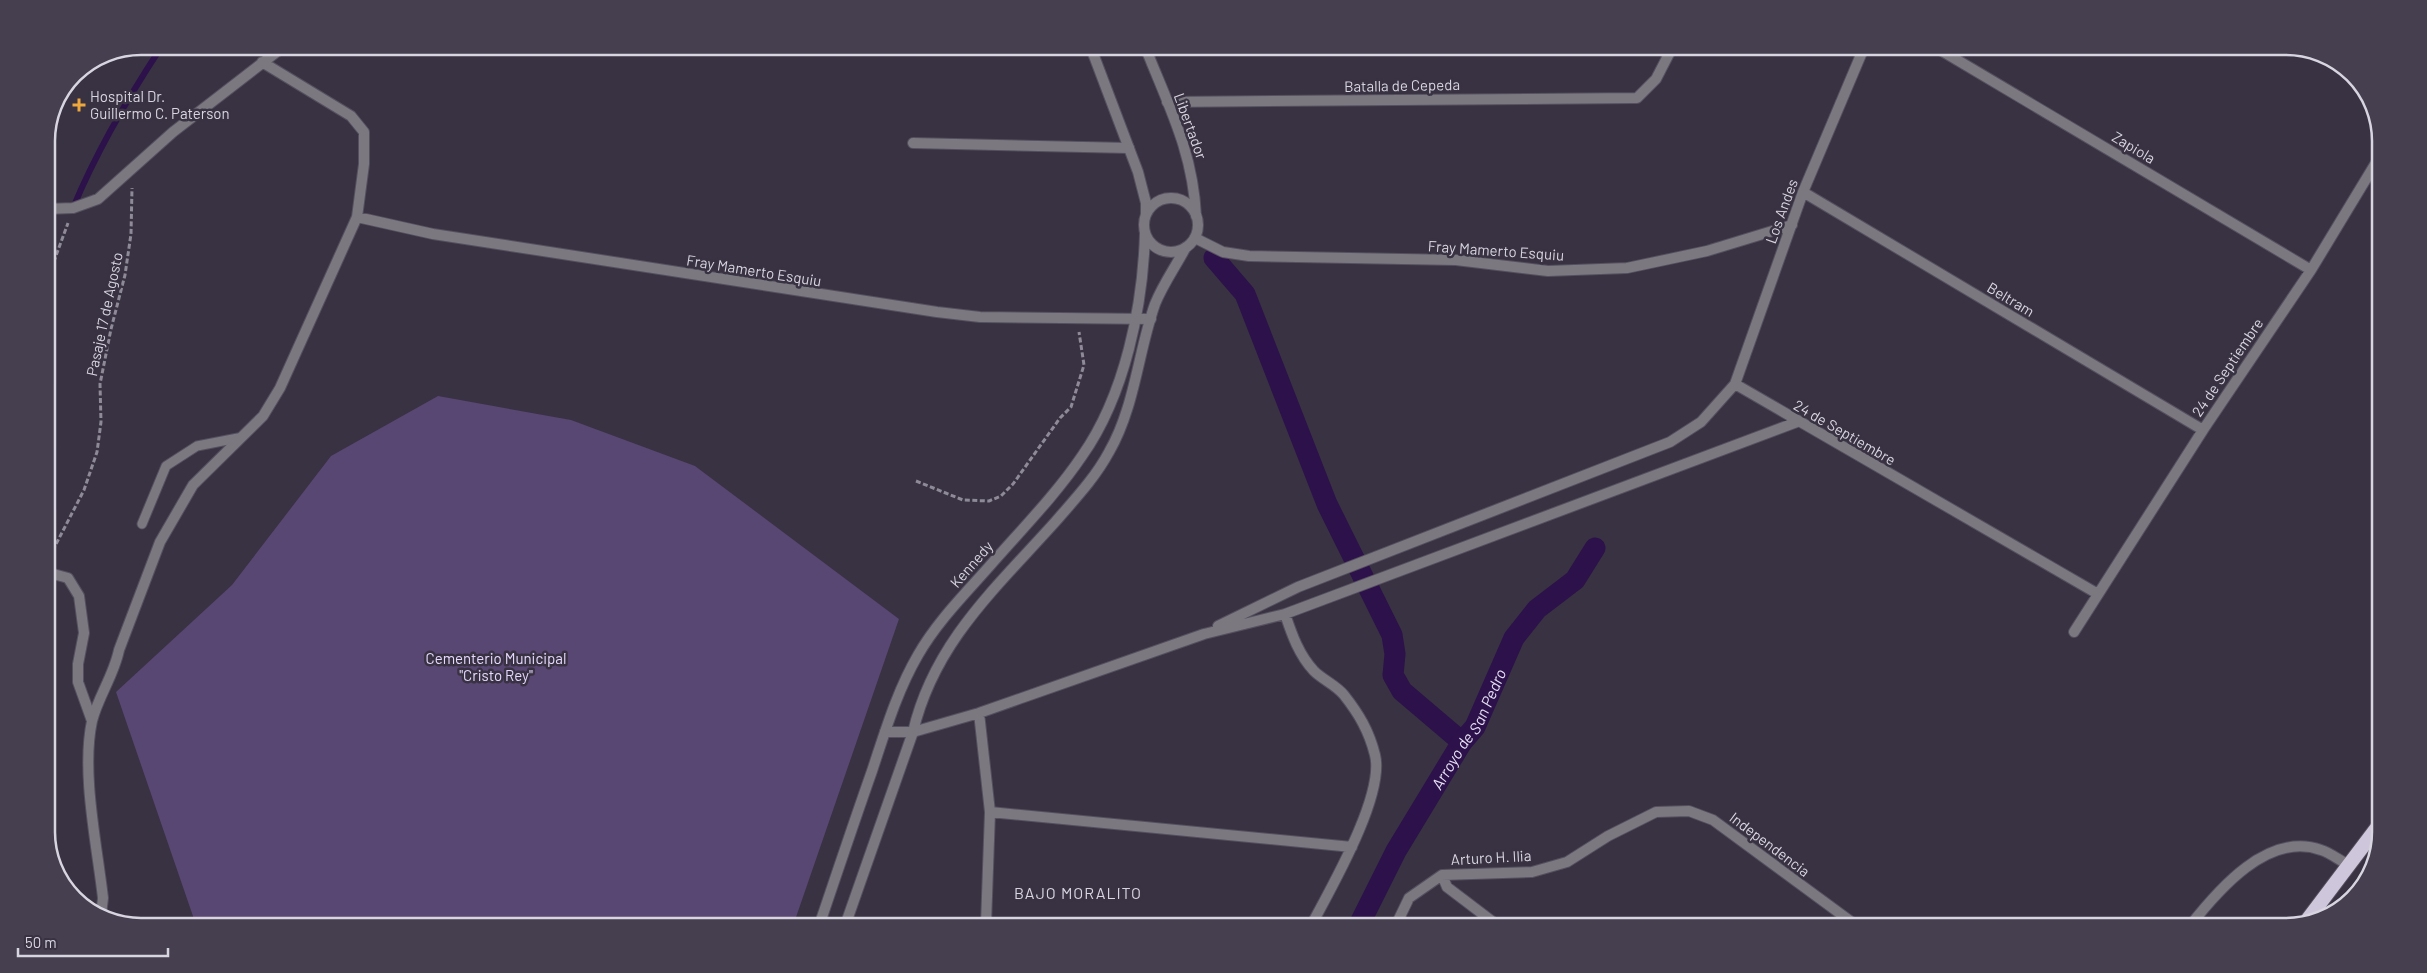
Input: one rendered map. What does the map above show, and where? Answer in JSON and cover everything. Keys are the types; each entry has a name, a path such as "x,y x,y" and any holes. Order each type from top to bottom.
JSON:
{"highway":[{"path":"2312,913 2372,834"}],"street":[{"path":"55,209 73,208 98,199 131,172 174,132 272,55"},
{"path":"1094,55 1129,148 1146,203 1145,232 1149,241 1164,251 1173,252 1186,247"},
{"name":"Libertador","path":"1148,55 1183,140 1191,165 1198,229 1195,238"},
{"name":"Batalla de Cepeda","path":"1167,102 1637,98 1656,79 1668,55"},
{"name":"Los Andes","path":"1735,384 1803,192 1861,55"},
{"name":"Zapiola","path":"1950,55 2311,270"},
{"path":"101,907 102,898 88,775 92,721 116,666 119,650 160,542 193,484 238,438 263,416 280,388 356,217 364,164 364,132 350,116 262,62"},
{"path":"913,143 1129,148"},
{"name":"24 de Septiembre","path":"2074,632 2203,430 2311,270 2372,169"},
{"name":"Beltram","path":"1803,192 2203,430"},
{"path":"1146,215 1157,202 1174,198 1190,205 1196,216"},
{"name":"Fray Mamerto Esquiu","path":"356,217 433,234 937,312 980,317 1151,319"},
{"name":"Fray Mamerto Esquiu","path":"1195,238 1223,252 1249,256 1456,260 1548,271 1627,268 1706,251 1792,224"},
{"name":"Kennedy","path":"822,918 885,732 905,680 930,637 1082,456 1100,426 1119,381 1135,319 1144,269 1145,232"},
{"path":"848,918 913,732 918,709 930,680 948,645 967,620 1088,485 1110,452 1129,404 1151,319 1166,282 1186,247 1195,238"},
{"path":"1204,634 1298,587 1670,442 1701,422 1735,384"},
{"name":"24 de Septiembre","path":"1735,384 1797,422 2098,594"},
{"path":"885,732 913,732 979,713 1204,634 1285,614 1797,422"},
{"path":"55,574 68,578 79,596 84,634 78,664 78,682 92,721"},
{"path":"1285,614 1296,646 1305,659 1314,671 1341,692 1363,719 1376,757 1372,794 1352,847 1315,918"},
{"path":"979,713 990,812 986,918"},
{"name":"Independencia","path":"1656,812 1689,811 1713,820 1846,918"},
{"path":"990,812 1352,847"},
{"name":"Arturo H. Ilia","path":"1399,918 1409,898 1442,875 1532,872 1567,862 1608,836 1656,812"},
{"path":"2196,918 2212,898 2262,855 2292,846 2321,850 2348,865"},
{"path":"1442,875 1447,887 1488,918"}],"lane":[{"path":"142,524 166,466 197,446 238,438"}],"path":[{"name":"Pasaje 17 de Agosto","path":"55,546 84,490 97,452 101,422 100,384 111,329 125,275 131,234 131,172"},
{"path":"55,258 73,208"},
{"path":"916,481 964,500 989,501 1001,496 1013,484 1060,418 1071,407 1084,365 1077,319"}],"green space":[{"name":"Cementerio Municipal \"Cristo Rey\"","path":"438,396 571,420 695,466 899,619 796,918 194,918 116,692 232,585 331,456"}],"waterway":[{"path":"73,208 113,125 156,55"},
{"path":"1214,258 1245,294 1327,504 1392,635 1395,654 1393,675 1402,691 1462,742"},
{"name":"Arroyo de San Pedro","path":"1362,918 1396,851 1462,742 1475,727 1514,638 1537,609 1575,580 1595,548"}],"place":[{"name":"Hospital Dr. Guillermo C. Paterson","path":"79,105"}],"district":[{"name":"BAJO MORALITO","path":"1078,892"}]}
